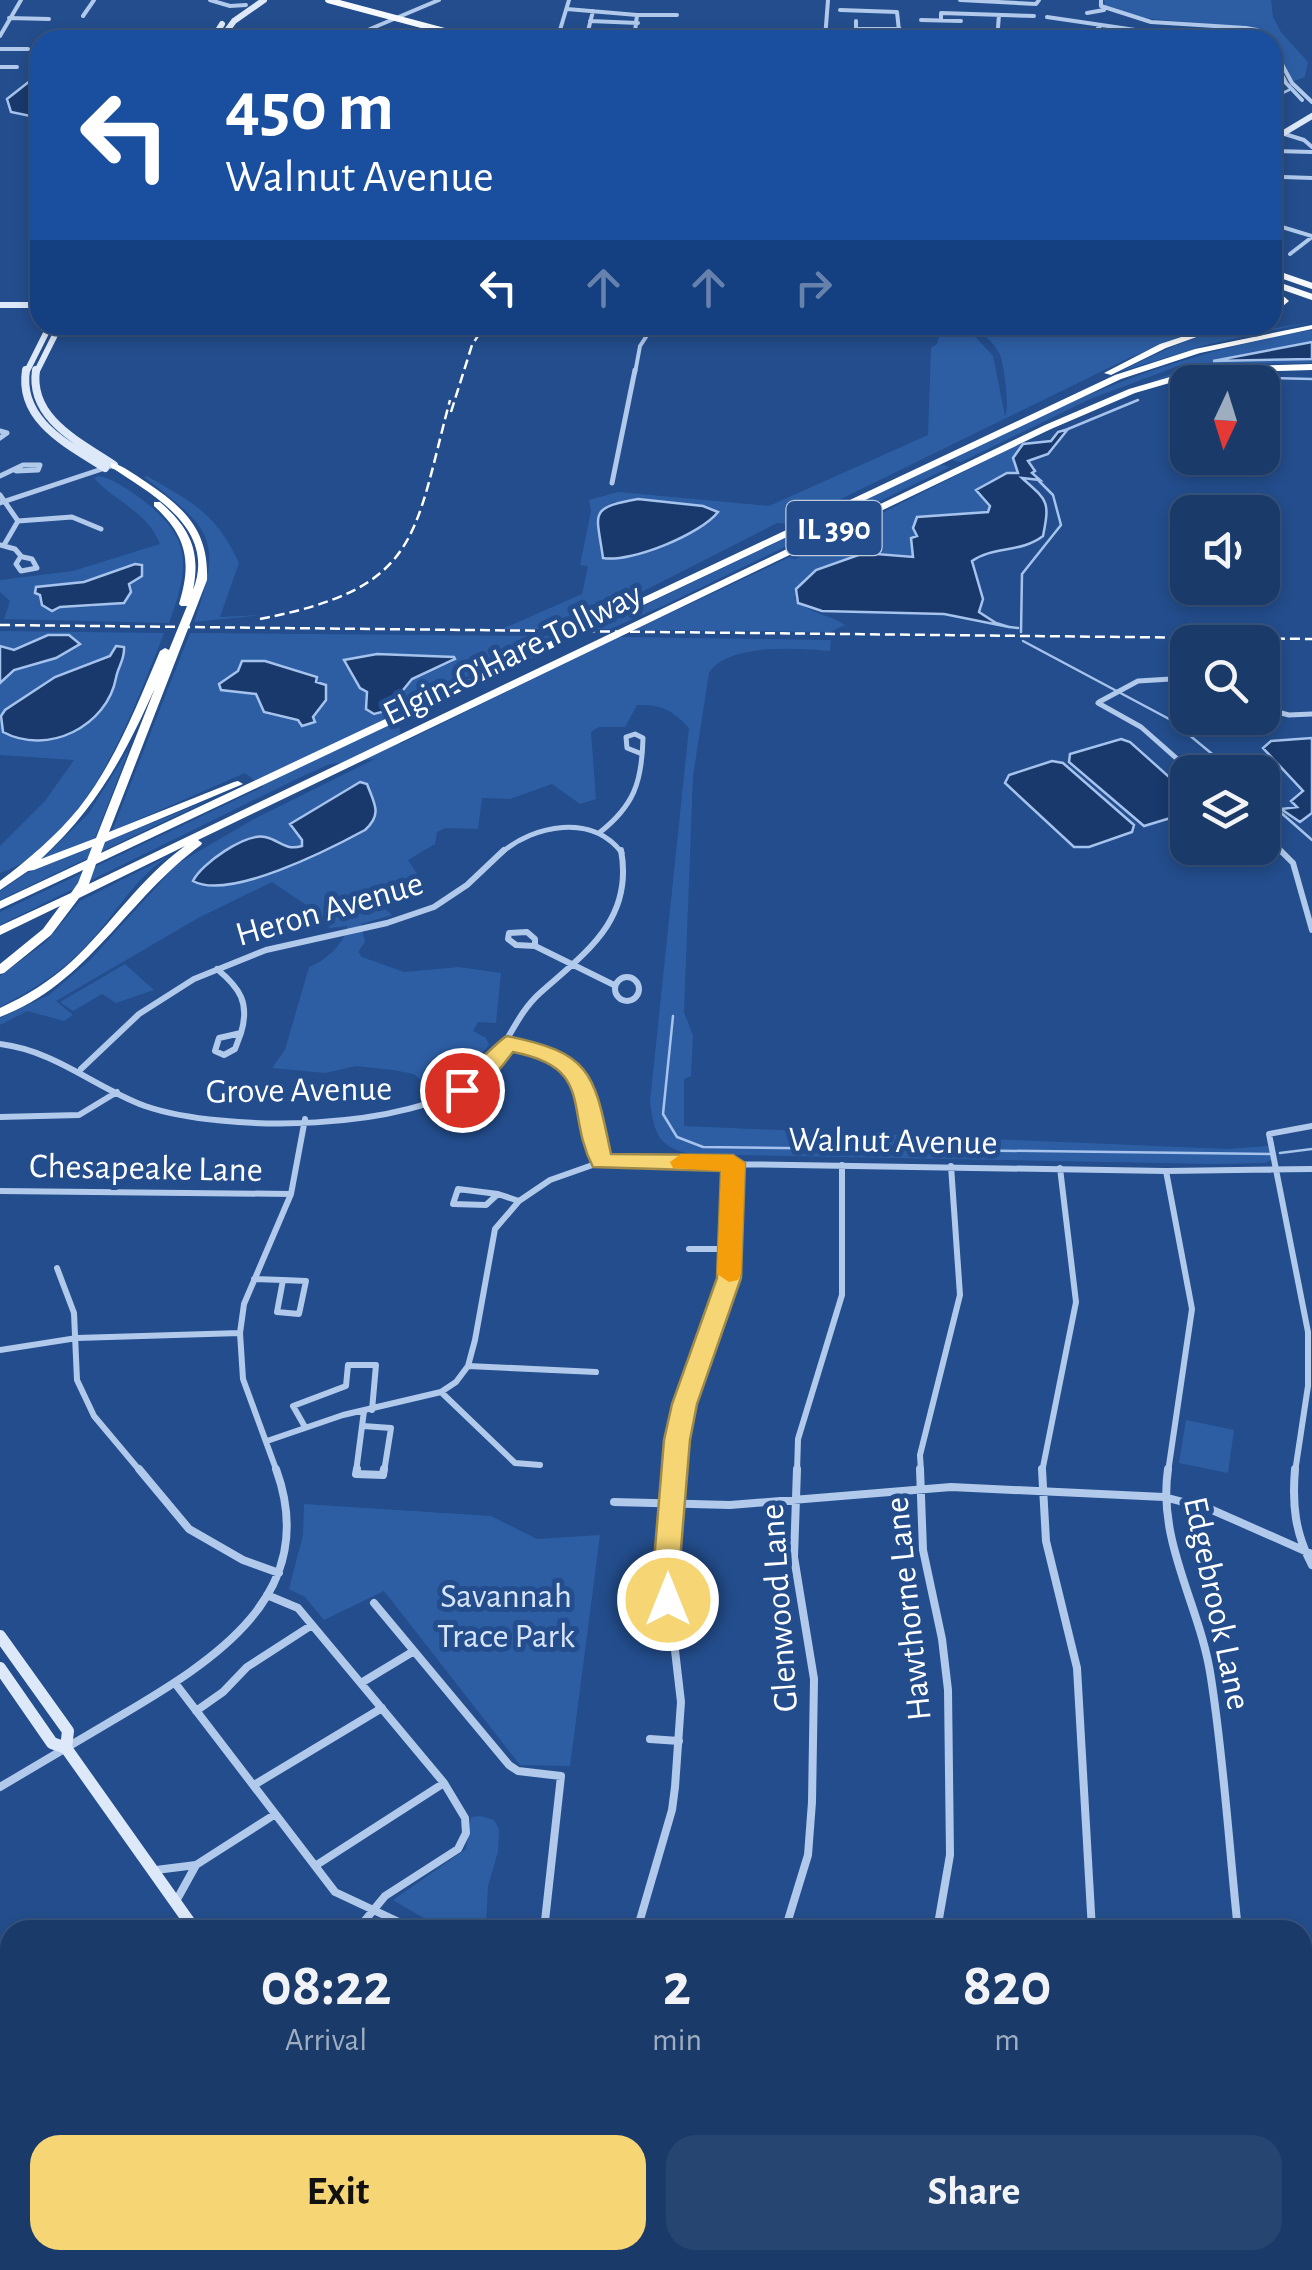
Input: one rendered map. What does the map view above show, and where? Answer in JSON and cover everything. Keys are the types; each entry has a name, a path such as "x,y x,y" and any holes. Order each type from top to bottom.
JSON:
{"highway":[{"path":"1282,333 1312,327"},
{"path":"899,478 1146,354 1198,335"},
{"path":"899,478 1130,372 1198,350 1272,335"},
{"name":"Elgin-O'Hare Tollway","path":"0,930 1048,426 1132,391 1204,370 1312,366"},
{"path":"0,970 60,918 82,884 204,567 196,532 174,506 110,467"},
{"name":"Elgin-O'Hare Tollway","path":"0,905 899,478"},
{"path":"0,887 58,838 108,779 174,640"},
{"path":"0,1013 42,990 74,966 148,880 181,853 312,780"},
{"path":"0,878 255,781"}],"main road":[{"path":"219,30 233,9 255,0"},
{"path":"227,30 264,0"},
{"path":"328,0 442,30"},
{"path":"344,0 398,18"},
{"path":"1282,130 1312,108"},
{"path":"1282,276 1312,286"},
{"path":"1282,288 1312,297"},
{"path":"0,305 30,306"},
{"path":"45,335 26,370 27,400 45,426 110,467"},
{"path":"55,335 36,371 40,404 58,426 110,467"},
{"path":"0,1636 68,1731 66,1748"},
{"path":"0,1668 52,1743 66,1748 187,1920"}],"street":[{"path":"1,35 20,0"},
{"path":"83,16 94,0"},
{"path":"210,0 233,9"},
{"path":"369,30 439,0"},
{"path":"560,30 569,0"},
{"path":"826,30 828,0"},
{"path":"960,0 1036,4 1039,0"},
{"path":"1101,0 1105,10"},
{"path":"566,10 678,15"},
{"path":"590,30 593,10"},
{"path":"840,10 897,12 900,29 878,30"},
{"path":"1087,12 1105,10 1174,23 1257,30"},
{"path":"941,20 941,13 1034,16"},
{"path":"0,15 48,19"},
{"path":"636,30 637,15"},
{"path":"998,30 1000,15"},
{"path":"1047,17 1135,30"},
{"path":"921,20 961,22"},
{"path":"590,21 638,22"},
{"path":"856,21 856,30"},
{"path":"1097,30 1101,25"},
{"path":"0,48 28,50"},
{"path":"0,67 17,67"},
{"path":"1282,73 1312,108"},
{"path":"1282,136 1311,146"},
{"path":"1282,150 1311,146"},
{"path":"1283,177 1312,178"},
{"path":"1282,227 1312,237"},
{"path":"1290,254 1312,237"},
{"path":"612,482 640,346 647,335"},
{"path":"2,502 110,467"},
{"path":"0,476 16,471"},
{"path":"0,495 18,521"},
{"path":"18,521 76,516 101,529"},
{"path":"18,521 2,545 22,557"},
{"path":"1170,679 1142,680 1098,702 1141,727 1173,755"},
{"path":"1280,713 1312,714"},
{"path":"600,833 622,816 639,795 642,754"},
{"name":"Heron Avenue","path":"81,1068 149,1006 241,958 380,926 439,904 524,833 557,826 600,833"},
{"name":"Grove Avenue","path":"0,1044 13,1044 81,1068 145,1106 185,1116 382,1117 432,1104 481,1075 507,1043 533,998 600,943 612,920 624,870 621,850 600,833"},
{"path":"1280,851 1292,863 1312,930"},
{"path":"535,946 614,985 630,980 642,989 635,997 626,999 614,994 614,985"},
{"path":"217,969 241,988 247,1004 241,1033 229,1054 214,1051 219,1038 241,1033"},
{"path":"507,1043 539,1050 570,1065 586,1089 601,1162"},
{"path":"0,1116 79,1115 117,1092"},
{"path":"0,1787 194,1672 251,1622 279,1573 287,1546 286,1496 242,1379 240,1333 254,1279 291,1194 305,1118"},
{"path":"1312,1126 1269,1134 1306,1309 1310,1366 1293,1500 1299,1548 1312,1565"},
{"name":"Walnut Avenue","path":"468,1366 495,1229 518,1201 550,1180 601,1162 1166,1171 1312,1169"},
{"path":"639,1920 672,1810 679,1741 680,1687 666,1587 680,1418 729,1278 733,1163"},
{"name":"Glenwood Lane","path":"788,1920 808,1855 812,1802 814,1679 794,1558 800,1426 842,1294 842,1164"},
{"name":"Hawthorne Lane","path":"939,1920 950,1855 947,1664 924,1550 920,1489 922,1440 960,1295 951,1166"},
{"path":"1060,1168 1076,1302 1042,1470 1042,1490 1046,1541 1077,1668 1091,1920"},
{"name":"Edgebrook Lane","path":"1166,1171 1192,1308 1164,1497 1170,1534 1211,1674 1237,1920"},
{"path":"498,1194 486,1206 454,1204 458,1189 498,1194 518,1201"},
{"name":"Chesapeake Lane","path":"0,1191 291,1194"},
{"path":"689,1249 732,1249"},
{"path":"57,1268 74,1313 76,1380 94,1416 189,1529 243,1560 279,1573"},
{"path":"254,1279 283,1280 306,1281 299,1314 277,1312 283,1280"},
{"path":"0,1350 77,1338 240,1333"},
{"path":"305,1427 293,1406 346,1386 348,1365 376,1365 363,1426 356,1474 384,1475 391,1428 363,1426"},
{"path":"267,1440 440,1392 468,1366 596,1372"},
{"path":"440,1392 515,1463 540,1465"},
{"path":"1299,1446 1310,1448"},
{"path":"614,1502 672,1505 796,1500 920,1489 1164,1497 1210,1509 1312,1554"},
{"path":"267,1595 298,1608 444,1783 465,1818 463,1840 452,1853 404,1881 370,1908 363,1920"},
{"path":"374,1602 509,1765 518,1771 561,1776 545,1920"},
{"path":"196,1711 223,1692 247,1667 312,1625"},
{"path":"362,1683 414,1651"},
{"path":"175,1683 335,1892 395,1920"},
{"path":"254,1785 382,1708"},
{"path":"650,1739 679,1741"},
{"path":"315,1866 444,1783"},
{"path":"151,1871 196,1865 274,1815"},
{"path":"174,1904 196,1865"}],"green space":[{"path":"1104,0 1271,0 1280,30 1134,17 1106,8"},
{"path":"1282,33 1308,62 1305,77 1292,82 1282,61"},
{"path":"1312,330 1312,342 1216,362 1312,359 1312,363 1171,365 1237,345"},
{"path":"939,335 974,335 993,356 1005,416 1007,395 1000,355 984,335 1187,335 1131,357 790,524 777,523 569,629 502,629 582,594 588,566 580,565 591,511 589,500 618,492 769,506 928,435 931,348 937,344","holes":["647,499 718,512 680,538 645,551 613,557 601,555 599,525 612,502"]},
{"path":"1206,335 1252,335 1119,372"},
{"path":"1170,365 1170,369 1090,399 961,462 952,460 988,440"},
{"path":"1023,444 1013,458 1018,473 1007,473 980,496 991,510 917,518 913,557 863,553 794,597 805,607 845,625 830,632 634,630 856,530 854,527"},
{"path":"940,464 950,467 663,606 610,629 595,629"},
{"path":"144,477 202,511 221,532 239,563 220,617 264,615 194,622 208,571 205,537 184,510"},
{"path":"94,478 110,479 140,498 170,526 178,540 183,569 169,623 4,619 10,601 0,592 0,580 73,571 160,544 139,515","holes":["132,567 135,579 93,607 57,611 40,595 44,587 84,582"]},
{"path":"0,631 164,633 122,735 82,805 31,858 0,873 0,846 45,801 74,760 0,755"},
{"path":"190,633 551,636 399,709 400,744 619,637 831,640 830,651 782,649 731,656 709,673 693,776 684,1012 693,1036 691,1076 684,1079 684,1126 1227,1149 1268,1146 1273,1159 1265,1163 1211,1164 690,1154 664,1143 653,1122 650,1102 689,728 660,707 637,705 625,727 599,727 591,732 596,799 580,804 552,784 510,799 482,798 478,829 445,828 437,832 435,844 408,860 420,878 373,899 392,915 361,924 365,942 358,952 362,957 404,972 459,967 501,973 496,1023 478,1022 473,1031 486,1038 489,1045 457,1078 433,1091 414,1074 393,1070 356,1066 325,1073 272,1068 285,1050 309,967 334,951 347,926 330,928 314,910 272,882 198,918 56,1001 73,1015 64,1021 27,1011 0,1025 0,1018 49,995 90,960 177,864 254,819 375,759 330,764 305,775 0,925 0,912 263,787 245,773 112,831","holes":["377,654 454,657 453,662 412,679 386,711 360,688 355,675","265,661 317,677 326,700 302,726 298,720 272,715 256,694 237,689 225,679","367,784 375,802 365,830 264,876 222,885 200,885 210,866 238,842 260,837 289,847 302,846 302,840 290,828 350,786"]},
{"path":"130,747 95,838 42,859 89,813"},
{"path":"207,801 0,900 0,891 27,873"},
{"path":"169,856 143,877 69,962 0,1007 0,976 46,942 80,901"},
{"path":"125,964 154,990 116,1003 102,994 73,1011 60,1002"},
{"path":"1186,1420 1234,1430 1228,1473 1179,1463"},
{"name":"Savannah Trace Park","path":"304,1504 491,1516 537,1539 600,1535 570,1766 520,1765 384,1591 324,1620 305,1597 289,1589 303,1535"},
{"path":"471,1817 494,1820 499,1829 486,1920 427,1920 393,1900 466,1849"}],"shaded area":[{"path":"30,81 30,116 11,112 7,99"},
{"path":"1312,342 1312,359 1213,361"},
{"path":"1068,429 1048,454 1028,461 1035,471 1032,473 1040,480 1022,478 1045,503 1043,536 972,561 983,599 979,612 1009,627 944,614 822,611 798,603 796,589 816,570 864,553 913,557 911,538 917,536 913,528 917,517 988,512 990,506 976,490 1007,473 1018,473 1013,458 1023,444 1051,441 1058,432"},
{"path":"638,499 703,506 718,512 697,529 665,545 630,556 603,558 599,515 610,506"},
{"path":"142,565 142,576 129,584 131,592 124,603 60,607 52,611 42,605 40,595 35,593 36,587 84,582"},
{"path":"48,635 69,635 80,644 56,658 14,670 0,683 0,646 14,650"},
{"path":"116,646 124,647 124,652 110,695 88,723 56,738 38,740 20,739 3,732 1,716 5,710 55,677 110,656"},
{"path":"377,654 455,659 412,679 386,711 374,714 366,709 367,692 360,688 344,660"},
{"path":"242,661 265,661 317,677 316,682 326,685 326,700 313,717 315,722 302,726 298,720 264,712 256,694 221,690 219,684 238,671"},
{"path":"1312,738 1312,813 1300,822 1281,809 1297,807 1291,801 1303,791 1280,766 1280,755 1270,755 1263,748 1271,741"},
{"path":"1121,739 1130,742 1170,778 1170,818 1144,826 1069,762 1070,754"},
{"path":"1052,761 1063,763 1134,825 1132,832 1089,847 1074,847 1005,783 1009,775"},
{"path":"360,782 367,784 375,808 374,819 365,830 305,860 254,879 209,885 193,881 214,859 246,840 265,837 286,846 302,846 290,824"}],"waterway":[{"path":"1282,93 1289,90"},
{"path":"1280,378 1312,379"},
{"path":"1068,429 1138,400"},
{"path":"1021,632 1022,574 1061,525 1053,495 1039,481"},
{"path":"1009,627 1018,628"},
{"path":"1023,641 1171,720 1213,755"},
{"path":"1280,812 1312,840"},
{"path":"673,1016 663,1114 677,1137 703,1147 1270,1154"},
{"path":"1280,1153 1312,1149"}],"railway":[{"path":"451,412 478,335"},
{"path":"260,619 352,591 381,573 401,550 416,522 450,400"},
{"path":"0,625 1312,639"}],"slow traffic":[{"path":"681,1162 733,1163 729,1274"}],"route":[{"path":"462,1090 489,1068 507,1043 539,1050 570,1065 586,1089 601,1162 733,1163 729,1278 680,1418 666,1573 668,1600"}]}
